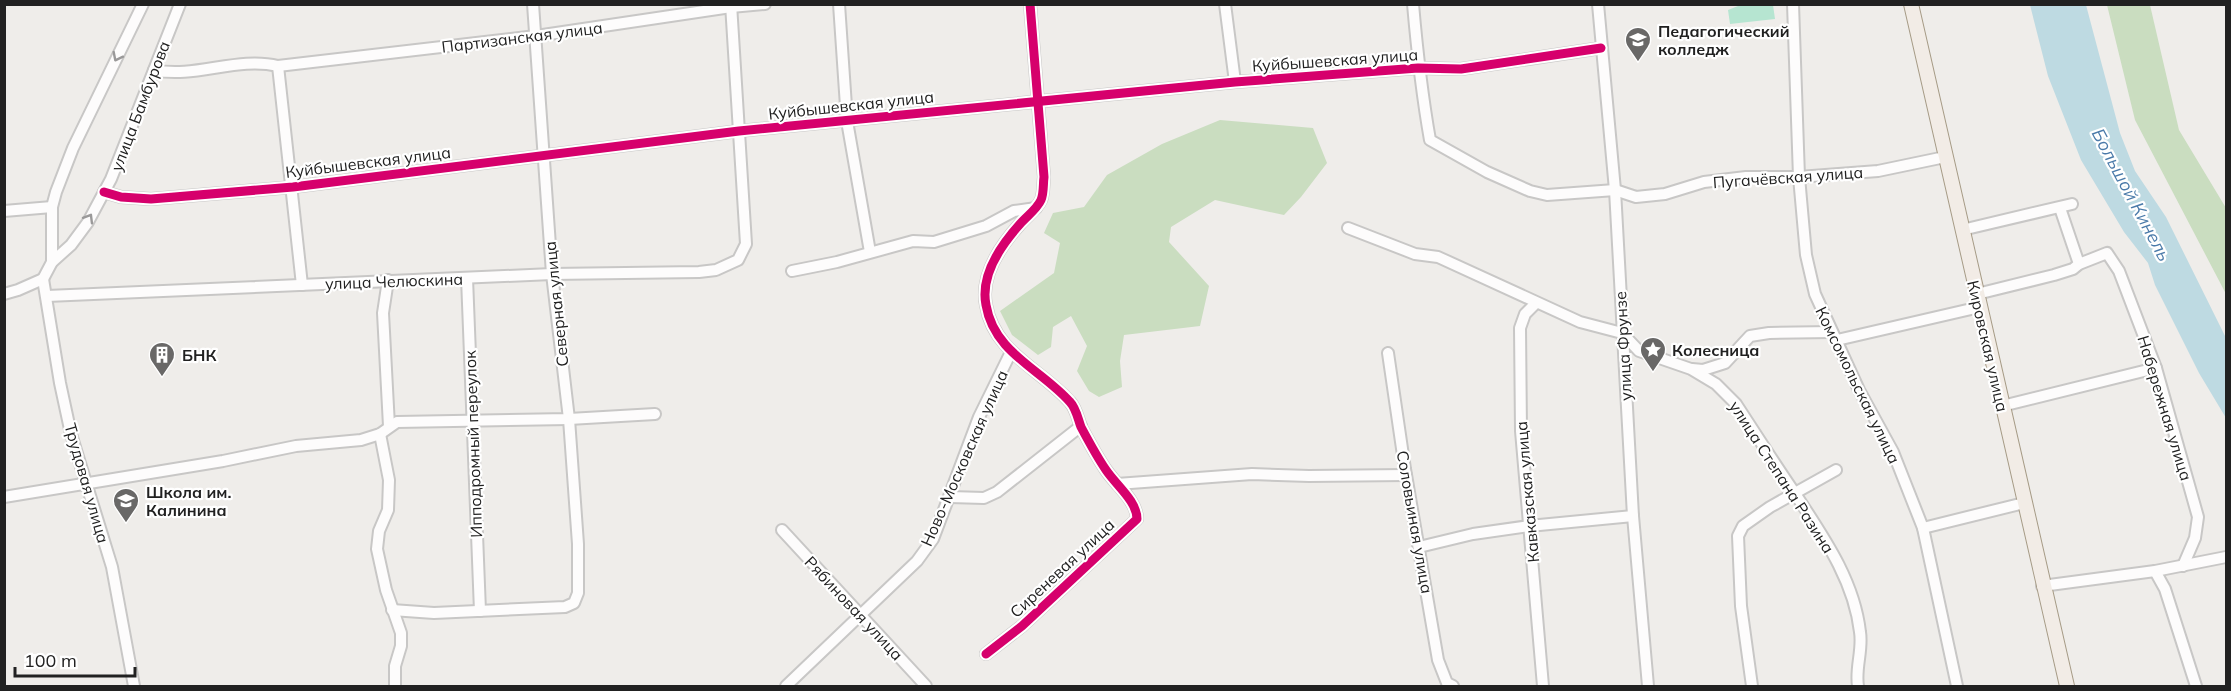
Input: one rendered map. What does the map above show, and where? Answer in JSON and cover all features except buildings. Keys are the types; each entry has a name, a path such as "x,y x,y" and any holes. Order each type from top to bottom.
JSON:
{"main road":[{"name":"Кировская улица","path":"1911,4 2042,586 2067,687"}],"street":[{"path":"4,294 43,279 52,262 52,207 73,148 143,4"},
{"name":"улица Бамбурова","path":"52,262 71,245 88,222 104,192 180,4"},
{"name":"Северная улица","path":"480,611 566,607 574,603 578,593 578,544 569,419 552,274 533,4"},
{"name":"Партизанская улица","path":"154,70 174,73 245,64 266,63 278,66 536,36 731,6 765,4"},
{"path":"839,4 847,121 870,252"},
{"path":"1011,352 999,337 986,305 990,270 998,251 1042,198 1044,177 1036,102 1030,4"},
{"path":"1225,4 1235,82"},
{"path":"1413,4 1418,68"},
{"name":"улица Фрунзе","path":"1598,4 1615,190 1633,516 1648,687"},
{"name":"Комсомольская улица","path":"1793,4 1799,177 1806,255 1810,274 1815,294 1859,390 1893,452 1923,528 1957,687"},
{"path":"731,6 739,131"},
{"name":"Куйбышевская улица","path":"104,192 121,197 151,200 293,187 739,131 1235,82 1418,68 1461,69 1601,48"},
{"path":"278,66 302,285"},
{"name":"Пугачёвская улица","path":"1418,68 1431,140 1487,172 1530,191 1547,195 1615,190 1636,197 1665,194 1704,182 1746,177 1799,177 1878,171 1945,157"},
{"name":"улица Челюскина","path":"47,296 388,280 716,270 738,260 746,244 739,131"},
{"path":"1962,230 2072,204"},
{"path":"4,211 52,207"},
{"path":"792,271 837,262 913,241 934,242 986,226 1014,211 1036,208"},
{"path":"1721,388 1720,378 1725,363 1750,336 1769,333 1834,336 1978,301 2073,269 2079,264 2060,208"},
{"name":"улица Степана Разина","path":"1348,228 1414,254 1438,258 1580,322 1622,333 1639,351 1691,369 1721,388 1736,404 1819,529 1849,586 1861,634 1856,676 1858,687"},
{"name":"Набережная улица","path":"2079,264 2107,253 2120,270 2156,368 2198,517 2195,538 2183,566"},
{"name":"Ипподромный переулок","path":"467,278 480,611"},
{"name":"Трудовая улица","path":"43,279 71,434 112,567 134,687"},
{"path":"388,280 383,314 389,426"},
{"name":"Кавказская улица","path":"1536,303 1525,314 1520,328 1521,431 1543,687"},
{"name":"Сиреневая улица","path":"986,654 1022,626 1137,519 1137,512 1102,463 1081,426 1072,404 1011,352"},
{"name":"Ново-Московская улица","path":"786,687 917,561 933,539 978,417 1011,352"},
{"name":"Соловьиная улица","path":"1388,353 1406,475 1438,660 1444,678 1453,687"},
{"path":"1691,369 1702,370 1725,363"},
{"path":"2002,406 2156,368"},
{"path":"4,497 223,461 296,446 361,440 380,434 397,422 569,419 656,414"},
{"path":"950,497 984,498 996,492 1081,426"},
{"path":"380,434 389,480 388,510 379,531 377,549 392,610 401,633 401,646 395,666 395,687"},
{"path":"1752,687 1741,606 1738,536 1743,526 1770,507 1836,470"},
{"path":"1117,484 1252,474 1406,475"},
{"path":"1923,528 2024,503"},
{"path":"1419,547 1473,534 1633,516"},
{"name":"Рябиновая улица","path":"782,530 926,687"},
{"path":"2042,586 2156,571 2226,557"},
{"path":"2156,571 2165,589 2196,687"},
{"path":"392,610 434,613 480,611"}],"green space":[{"path":"1743,4 1773,5 1775,19 1730,24 1728,10"},
{"path":"2107,5 2150,5 2179,130 2226,208 2226,294 2135,120"},
{"path":"1220,120 1313,128 1327,163 1284,215 1215,200 1171,227 1169,242 1209,286 1200,326 1124,335 1120,361 1122,387 1099,397 1089,391 1077,371 1087,346 1071,316 1053,327 1051,347 1038,355 1012,335 1000,311 1054,273 1060,243 1044,233 1053,213 1084,207 1107,175 1162,144"}],"water":[{"name":"Большой Кинель","path":"2030,5 2086,5 2120,133 2135,171 2166,217 2226,338 2226,418 2199,373 2155,285 2148,263 2124,232 2081,160 2048,76"}],"cycle path":[{"path":"986,654 1022,626 1137,519 1134,506 1093,449 1072,404 1008,348 998,336 986,305 986,282 994,261 1013,232 1037,206 1043,194 1044,177 1030,4"},
{"path":"104,192 121,197 151,199 293,187 739,131 1235,82 1418,68 1461,69 1601,48"}],"place":[{"name":"Педагогический колледж","path":"1638,63"},
{"name":"Колесница","path":"1653,373"},
{"name":"БНК","path":"162,378"},
{"name":"Школа им. Калинина","path":"126,524"}]}
